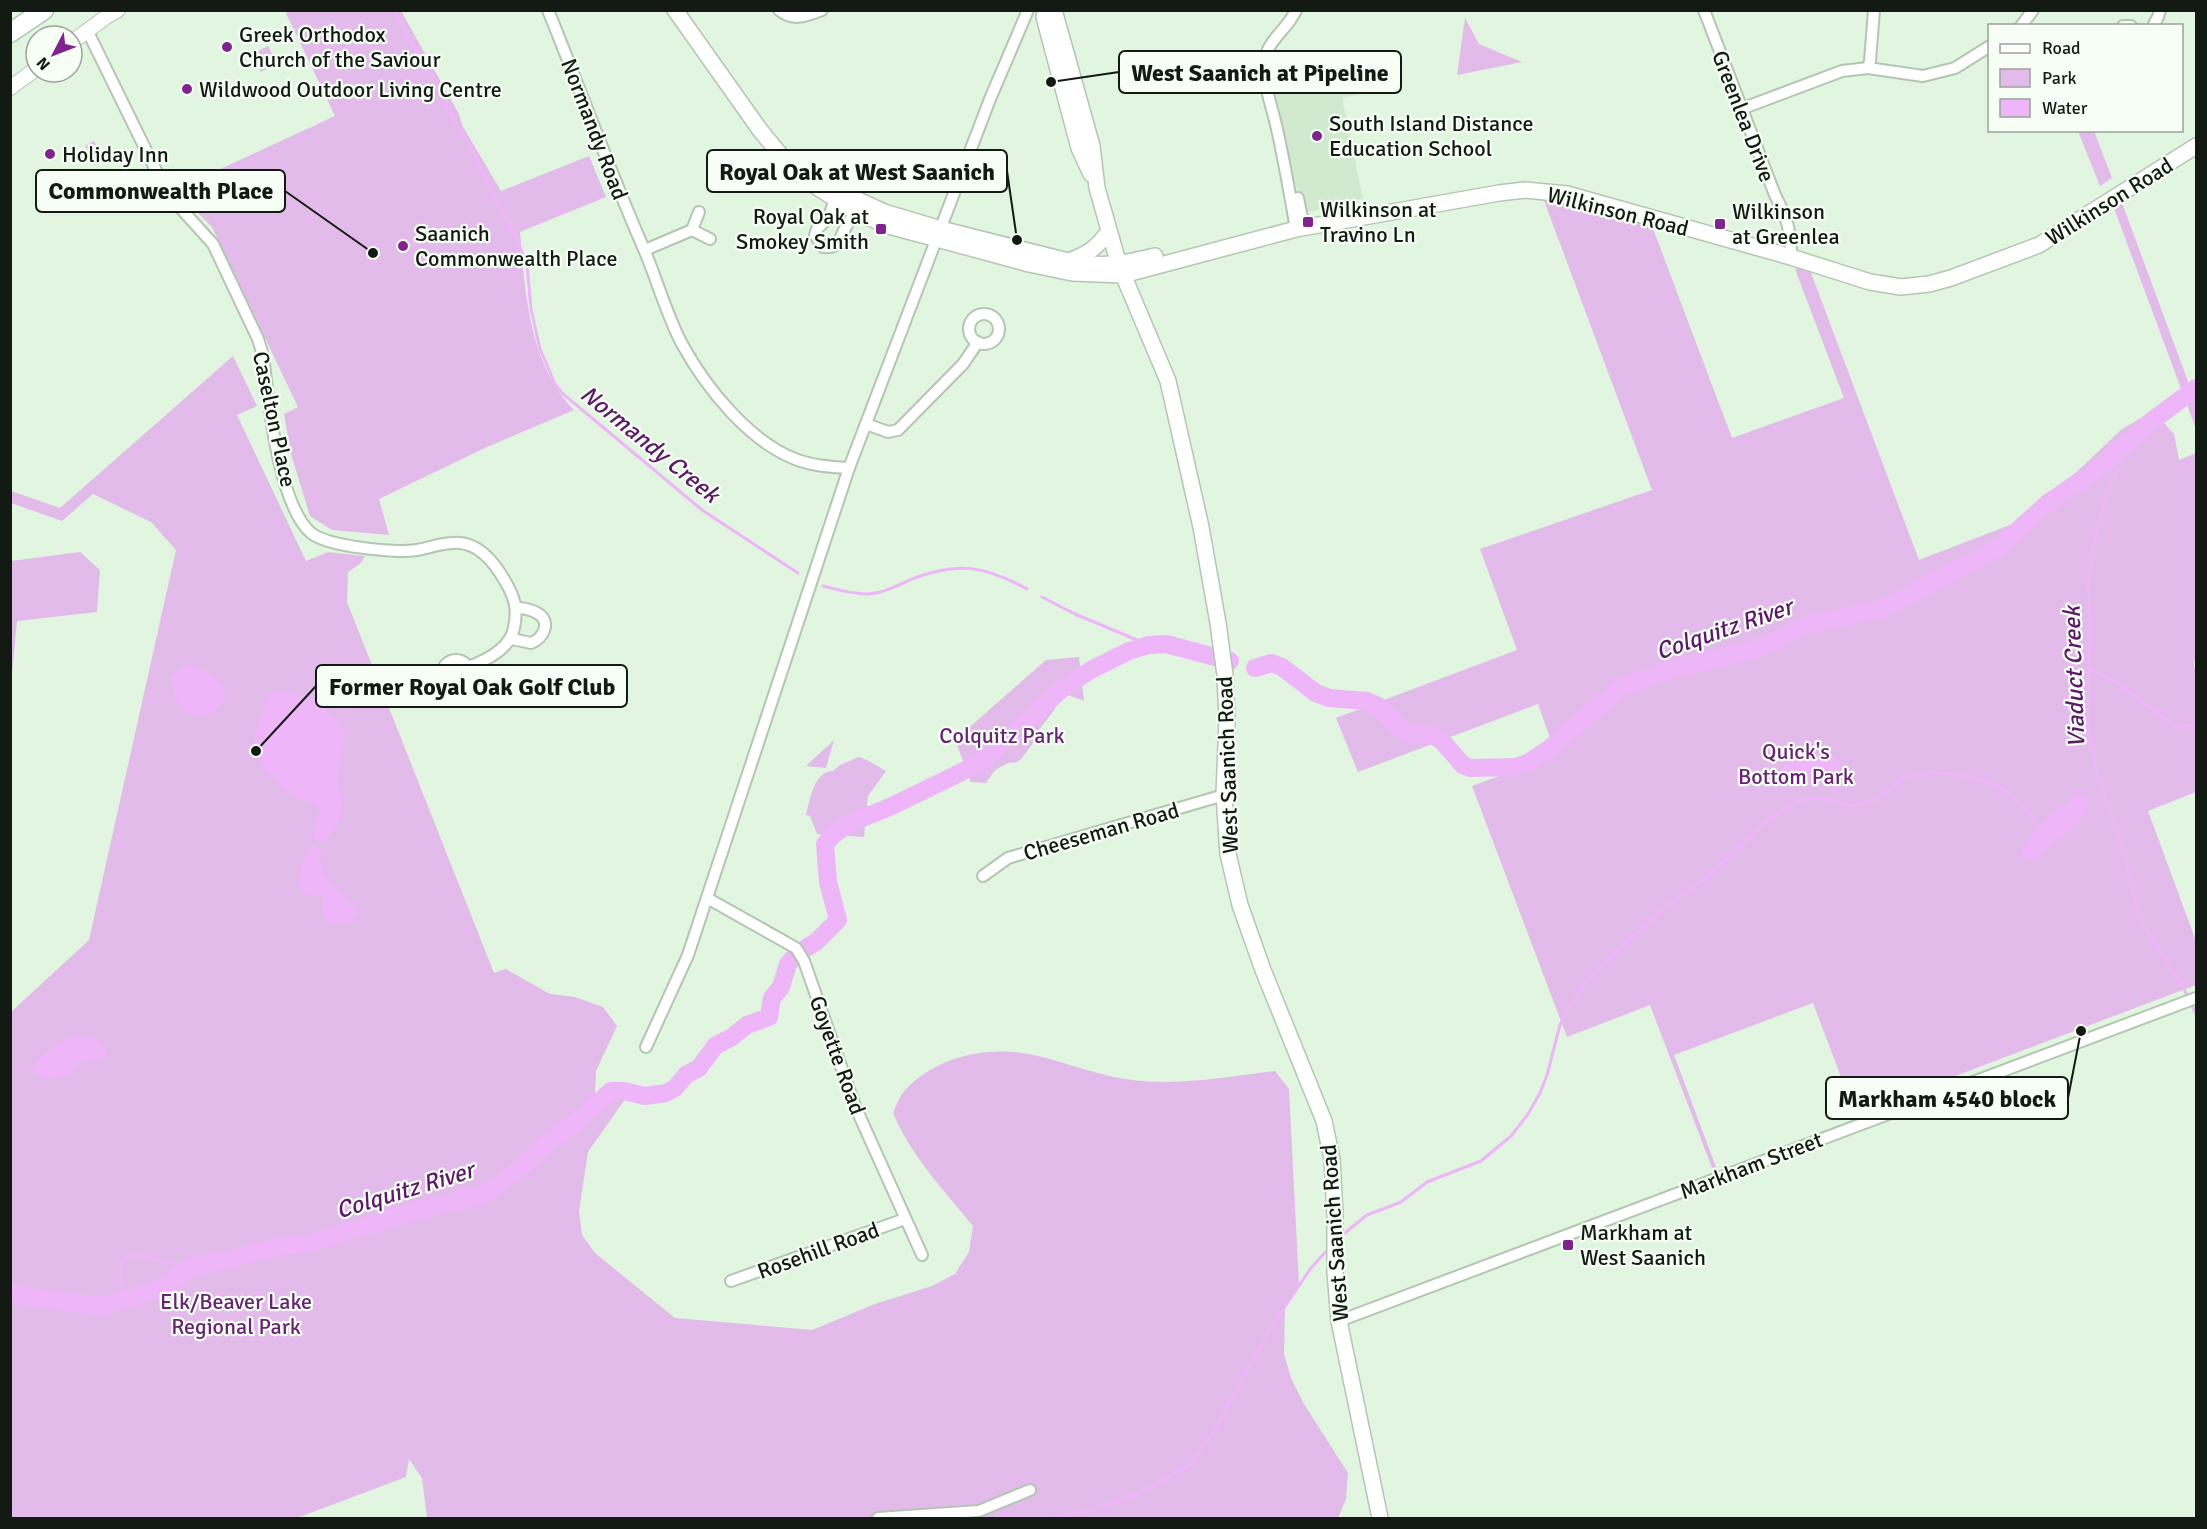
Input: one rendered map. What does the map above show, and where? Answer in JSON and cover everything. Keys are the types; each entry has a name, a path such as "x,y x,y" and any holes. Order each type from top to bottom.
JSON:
{"highway":[{"path":"10,33 32,10"},
{"path":"10,33 44,10"}],"main road":[{"path":"675,10 760,130 783,158 809,182 857,213 889,226 1121,270"},
{"path":"687,10 772,132 799,161 831,186 856,201 939,235 1029,264 1072,273 1121,270"},
{"name":"West Saanich Road","path":"1046,10 1044,20 1079,148 1097,188 1121,270 1168,381 1206,553 1225,675 1227,720 1224,795 1228,854 1240,905 1263,970 1324,1121 1332,1159 1335,1272 1339,1322 1380,1518"},
{"name":"West Saanich Road","path":"1054,10 1092,146 1097,188"},
{"name":"Wilkinson Road","path":"1121,270 1296,230 1525,190 1567,194 1791,256 1870,282 1901,287 1940,281 2039,245 2196,146"},
{"path":"1068,261 1087,254 1099,245 1109,231"}],"street":[{"path":"84,32 118,10"},
{"name":"Normandy Road","path":"548,10 617,189 645,250 682,344 701,373 736,417 764,442 789,456 824,467 849,468"},
{"path":"779,10 795,18 822,10"},
{"path":"646,1047 688,955 849,468 990,99 1028,10"},
{"path":"1296,10 1289,23 1270,44 1264,67 1265,81 1288,183 1297,196 1296,230"},
{"name":"Greenlea Drive","path":"1704,10 1775,195 1788,221 1791,256"},
{"path":"1868,68 1874,10"},
{"path":"2022,24 2033,10"},
{"path":"2153,24 2160,10"},
{"name":"Caselton Place","path":"87,30 167,194 213,244 258,339 263,355 279,461 286,487 310,532 324,541 394,550 416,550 456,542 470,545 484,553 498,569 517,607"},
{"path":"1741,109 1842,70 1868,68 1923,76 1955,68 1988,47"},
{"path":"10,88 24,78"},
{"path":"835,200 828,218 817,229 815,236 823,247 831,248 836,245 841,240 848,222 857,213"},
{"path":"645,250 692,230 699,212"},
{"path":"692,230 710,238"},
{"path":"866,424 888,432 898,430 963,364 978,342"},
{"path":"468,668 502,649 512,639 517,607 537,613 544,621 546,626 541,637 531,643 512,639"},
{"name":"Cheeseman Road","path":"983,876 1008,858 1224,795"},
{"name":"Goyette Road","path":"706,898 796,948 804,961 855,1106 922,1255"},
{"name":"Markham Street","path":"1339,1322 2196,998"},
{"name":"Rosehill Road","path":"731,1281 905,1219"},
{"path":"878,1518 979,1511 1030,1490"}],"shaded area":[{"name":"South Island Distance Education School","path":"1374,53 1376,91 1342,98 1363,199 1304,213 1292,175 1273,87 1272,55"}],"green space":[{"path":"285,11 401,11 459,114 462,125 501,191 589,156 606,197 520,232 527,303 538,349 559,392 574,410 487,447 379,499 389,535 332,530 310,516 291,454 284,414 298,407 212,227 175,190 335,116"},
{"path":"1465,18 1479,44 1522,62 1457,75"},
{"path":"268,46 277,64 261,72 252,54"},
{"path":"2078,132 2094,132 2112,178 2100,186"},
{"name":"Quick's Bottom Park","path":"1543,198 1652,226 1732,438 1844,398 1795,269 1808,265 1919,560 2028,518 2122,429 2153,411 2174,434 2179,460 2196,453 2196,647 2194,666 2196,672 2196,792 2148,811 2196,941 2196,985 1855,1114 1813,1003 1674,1055 1716,1167 1712,1168 1650,1005 1567,1037 1472,786 1556,755 1538,704 1358,772 1336,718 1517,650 1480,549 1652,490"},
{"path":"2122,203 2196,403 2196,429 2114,208"},
{"name":"Elk/Beaver Lake Regional Park","path":"233,356 257,406 237,415 306,561 328,552 365,556 361,563 348,572 347,602 494,973 506,969 550,994 575,997 603,1007 617,1026 596,1071 595,1095 608,1090 628,1095 588,1152 579,1211 582,1235 595,1253 675,1318 812,1330 875,1304 932,1286 955,1274 969,1252 973,1226 909,1144 893,1113 906,1089 932,1069 962,1056 1012,1052 1028,1054 1113,1077 1144,1081 1182,1082 1275,1071 1289,1089 1299,1285 1285,1305 1284,1354 1291,1378 1304,1404 1348,1473 1346,1499 1338,1518 427,1518 422,1478 409,1459 406,1477 297,1518 11,1518 11,1012 89,940 176,550 151,522 93,494 62,521 11,503 11,491 60,508"},
{"path":"80,552 100,570 97,612 17,621 11,684 11,561"},
{"name":"Colquitz Park","path":"1079,657 1084,701 1060,692 1055,709 1035,735 1033,743 1022,758 995,770 986,783 971,782 955,740 1046,660"},
{"path":"834,740 826,768 806,766"},
{"name":"Colquitz Park","path":"859,757 886,771 868,796 864,837 817,834 810,816 806,815 817,781 827,772"}],"water":[{"path":"94,141 104,160 94,165 85,146"},
{"path":"182,665 195,667 217,678 225,690 222,702 206,717 192,714 177,700 171,679"},
{"path":"278,691 295,693 315,702 333,715 343,729 343,747 337,780 341,810 331,834 321,841 316,840 313,829 314,822 320,813 316,806 286,792 257,755 256,732 269,697"},
{"path":"1812,754 1833,755 1837,759 1842,772 1841,792 1831,790 1819,775 1809,775 1793,787 1784,779 1781,770 1788,762"},
{"path":"2078,795 2087,798 2088,808 2079,821 2030,861 2021,855 2031,838 2045,822"},
{"path":"312,845 316,845 321,851 324,874 334,887 356,907 357,915 347,922 339,924 327,921 323,913 323,896 309,895 299,885 299,875"},
{"path":"76,1036 98,1041 107,1053 105,1059 89,1060 68,1075 57,1078 46,1078 32,1070 39,1059 51,1049 64,1040"}],"waterway":[{"name":"Normandy Creek","path":"395,10 409,40 430,70 448,110 473,150 518,241 527,265 531,309 540,349 555,384 562,393 702,510 798,573"},
{"name":"Colquitz River","path":"1255,668 1272,663 1282,667 1316,693 1329,698 1367,701 1378,706 1409,734 1433,736 1441,740 1463,765 1470,768 1515,767 1528,763 1549,749 1620,688 1673,669 1742,653 1771,643 1806,625 1881,609 1999,547 2048,503 2102,466 2149,423 2196,388"},
{"name":"Viaduct Creek","path":"2139,434 2116,473 2107,494 2093,548 2088,589 2090,623 2088,729 2098,777 2122,845 2143,924 2181,983 2196,1014"},
{"name":"Normandy Creek","path":"823,586 851,593 874,593 928,573 957,568 998,575 1027,589"},
{"name":"Normandy Creek","path":"1042,597 1075,614 1149,645"},
{"name":"Colquitz River","path":"806,948 816,942 838,920 828,882 825,844 850,823 890,807 980,763 1063,688 1091,670 1129,651 1149,645 1166,644 1230,661"},
{"path":"2088,669 2115,681 2170,723 2181,727 2196,724"},
{"path":"1341,1236 1367,1215 1401,1202 1427,1182 1481,1161 1511,1136 1540,1093 1560,1025 1588,979 1666,906 1708,877 1770,818 1799,801 1821,798 1854,806 1876,800 1899,781 1909,776 1931,772 1953,774 1981,780 2003,789 2021,804 2040,829"},
{"name":"Colquitz River","path":"10,1292 28,1297 103,1306 150,1292 169,1283 192,1267 280,1246 307,1244 405,1214 484,1194 518,1170 550,1140 564,1132 611,1091 624,1091 645,1096 666,1093 675,1088 686,1075 699,1068 715,1046 732,1037 747,1025 769,1017 772,998 781,987 788,964 796,955"},
{"path":"1048,1518 1088,1511 1138,1494 1190,1465 1213,1433 1271,1327 1311,1268 1330,1247"},
{"path":"122,1300 121,1264 126,1258 136,1255 192,1267"}],"place":[{"name":"Greek Orthodox Church of the Saviour","path":"227,47"},
{"name":"West Saanich at Pipeline","path":"1051,82"},
{"name":"Wildwood Outdoor Living Centre","path":"187,89"},
{"name":"South Island Distance Education School","path":"1317,136"},
{"name":"Holiday Inn","path":"50,154"},
{"name":"Wilkinson at Travino Ln","path":"1308,222"},
{"name":"Wilkinson at Greenlea","path":"1720,224"},
{"name":"Royal Oak at Smokey Smith","path":"881,229"},
{"name":"Royal Oak at West Saanich","path":"1017,240"},
{"name":"Saanich Commonwealth Place","path":"403,246"},
{"name":"Commonwealth Place","path":"373,253"},
{"name":"Former Royal Oak Golf Club","path":"256,751"},
{"name":"Markham 4540 block","path":"2081,1031"},
{"name":"Markham at West Saanich","path":"1568,1245"}]}
